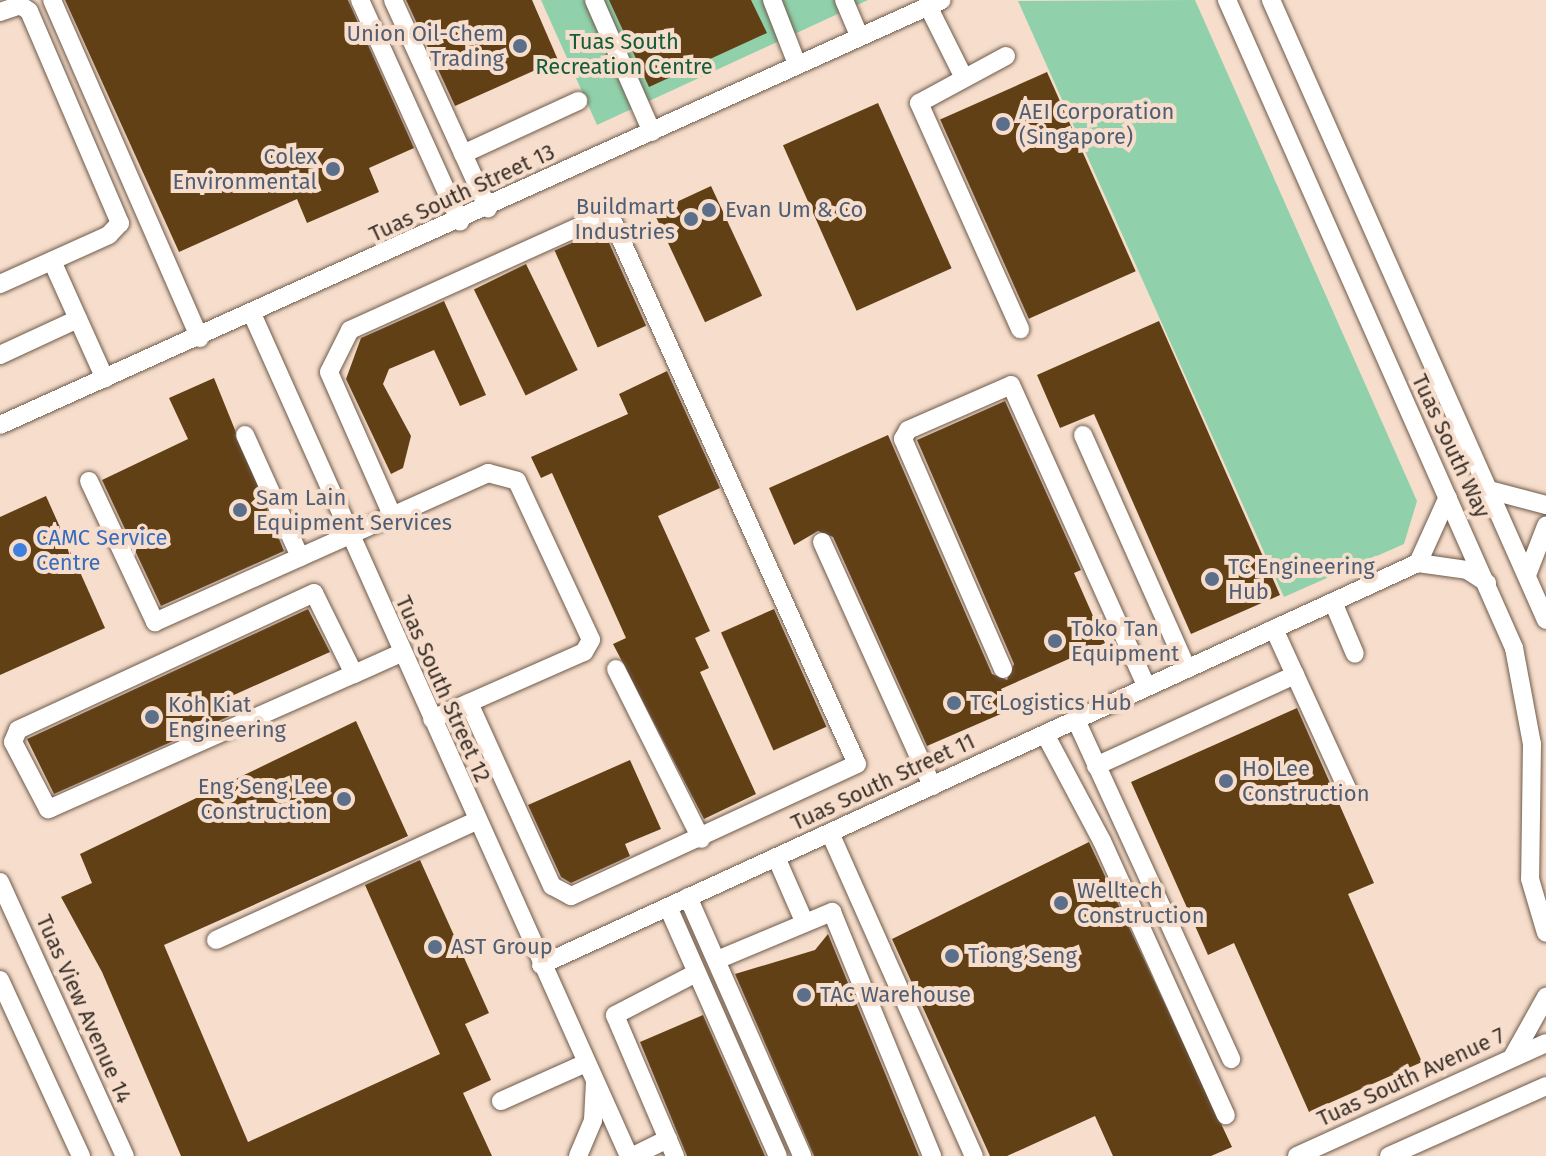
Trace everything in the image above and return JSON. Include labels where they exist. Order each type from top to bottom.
[{"type":"street","points":[[52,0],[200,338]]},
{"type":"street","points":[[360,0],[460,221]]},
{"type":"street","points":[[393,0],[488,208]]},
{"type":"street","points":[[594,0],[652,132]]},
{"type":"street","points":[[772,0],[797,64]]},
{"type":"street","points":[[844,0],[859,35]]},
{"type":"street","name":"Tuas South Way","points":[[1227,0],[1487,583],[1527,697],[1530,879],[1546,933]]},
{"type":"street","name":"Tuas South Way","points":[[1271,0],[1546,620]]},
{"type":"street","points":[[935,3],[963,76]]},
{"type":"street","name":"Tuas South Street 13","points":[[0,425],[253,316],[859,35],[935,3]]},
{"type":"street","points":[[0,12],[20,5],[29,11],[120,217],[109,235],[0,284]]},
{"type":"street","points":[[1006,56],[963,76],[919,103],[1020,329]]},
{"type":"street","points":[[463,154],[578,101]]},
{"type":"street","points":[[392,515],[330,376],[350,330],[613,215],[857,764],[575,896],[555,889],[469,703]]},
{"type":"street","points":[[52,261],[105,379]]},
{"type":"street","name":"Tuas South Street 12","points":[[253,316],[347,535],[541,965],[631,1156]]},
{"type":"street","points":[[0,355],[78,319]]},
{"type":"street","points":[[1003,669],[903,439],[908,430],[1011,385],[1147,687]]},
{"type":"street","points":[[245,435],[300,557]]},
{"type":"street","points":[[1083,435],[1187,669]]},
{"type":"street","points":[[89,481],[155,622],[488,473],[517,481],[590,633],[584,652],[432,719]]},
{"type":"street","points":[[1489,490],[1546,505]]},
{"type":"street","points":[[1448,497],[1418,563],[1467,570],[1487,583]]},
{"type":"street","points":[[1527,575],[1546,526]]},
{"type":"street","points":[[822,542],[932,786]]},
{"type":"street","name":"Tuas South Street 11","points":[[541,965],[1418,563]]},
{"type":"street","points":[[354,674],[314,593],[18,730],[13,742],[48,809],[354,674],[401,653]]},
{"type":"street","points":[[1333,602],[1355,654]]},
{"type":"street","points":[[1274,629],[1348,791]]},
{"type":"street","points":[[616,669],[701,839]]},
{"type":"street","points":[[1096,766],[1295,675]]},
{"type":"street","points":[[1076,720],[1231,1059]]},
{"type":"street","points":[[1045,734],[1226,1115]]},
{"type":"street","points":[[216,940],[476,821]]},
{"type":"street","points":[[830,833],[974,1156]]},
{"type":"street","points":[[776,857],[804,921]]},
{"type":"street","name":"Tuas View Avenue 14","points":[[0,882],[125,1156]]},
{"type":"street","points":[[688,897],[802,1156]]},
{"type":"street","points":[[668,907],[778,1156]]},
{"type":"street","points":[[717,960],[804,921],[832,912],[932,1156]]},
{"type":"street","points":[[631,1156],[672,1148],[615,1015],[696,973]]},
{"type":"street","points":[[0,980],[81,1156]]},
{"type":"street","points":[[1513,1056],[1546,997]]},
{"type":"street","name":"Tuas South Avenue 7","points":[[1297,1156],[1546,1043]]},
{"type":"street","points":[[501,1101],[586,1063]]},
{"type":"street","name":"Tuas South Street 12","points":[[578,1156],[593,1120],[595,1081]]},
{"type":"street","points":[[1389,1156],[1541,1091]]},
{"type":"green space","name":"Tuas South Recreation Centre","points":[[541,0],[868,0],[597,125]]},
{"type":"green space","points":[[1195,0],[1417,501],[1404,544],[1284,597],[1018,1]]},
{"type":"building","points":[[65,0],[348,0],[414,148],[369,168],[379,192],[307,223],[297,199],[179,252]]},
{"type":"building","points":[[406,0],[532,0],[558,60],[455,106]]},
{"type":"building","points":[[609,0],[751,0],[767,33],[649,87]]},
{"type":"building","points":[[1047,72],[1136,271],[1029,319],[940,120]]},
{"type":"building","points":[[878,103],[952,268],[857,311],[783,145]]},
{"type":"building","points":[[711,186],[762,296],[705,322],[654,213]]},
{"type":"building","points":[[603,229],[646,326],[598,347],[555,251]]},
{"type":"building","points":[[526,264],[578,370],[526,395],[474,289]]},
{"type":"building","points":[[444,301],[486,395],[460,406],[434,350],[389,369],[383,384],[411,436],[403,468],[391,474],[346,379],[361,338]]},
{"type":"building","points":[[1159,321],[1280,595],[1191,634],[1094,414],[1060,428],[1037,375]]},
{"type":"building","points":[[667,371],[720,488],[658,516],[710,631],[695,638],[709,668],[700,672],[756,794],[704,819],[613,644],[626,638],[552,473],[541,478],[531,457],[628,414],[619,394]]},
{"type":"building","points":[[214,378],[284,551],[161,606],[102,480],[188,439],[169,398]]},
{"type":"building","points":[[1005,401],[1081,570],[1074,573],[1105,643],[1001,689],[1010,710],[927,746],[833,537],[818,531],[794,545],[769,488],[888,435],[992,674],[1007,680],[1014,664],[917,440]]},
{"type":"building","points":[[46,496],[105,628],[0,675],[0,517]]},
{"type":"building","points":[[308,609],[330,652],[225,699],[232,715],[54,794],[27,739]]},
{"type":"building","points":[[774,609],[826,727],[773,750],[721,633]]},
{"type":"building","points":[[1297,708],[1374,883],[1348,894],[1422,1062],[1309,1112],[1234,943],[1208,955],[1131,782]]},
{"type":"building","points":[[356,721],[408,836],[164,945],[248,1142],[440,1054],[365,885],[420,860],[489,1013],[465,1024],[491,1080],[463,1093],[492,1156],[181,1156],[102,972],[61,897],[92,883],[80,854]]},
{"type":"building","points":[[630,760],[661,829],[625,844],[630,856],[571,883],[561,877],[528,805]]},
{"type":"building","points":[[1089,842],[1232,1147],[1211,1156],[1113,1156],[1095,1116],[1007,1156],[990,1156],[892,939]]},
{"type":"building","points":[[828,934],[919,1156],[814,1156],[735,974],[815,950]]},
{"type":"building","points":[[703,1015],[765,1156],[687,1156],[640,1042]]},
{"type":"place","name":"Union Oil-Chem Trading","points":[[520,46]]},
{"type":"place","name":"AEI Corporation (Singapore)","points":[[1003,124]]},
{"type":"place","name":"Colex Environmental","points":[[333,169]]},
{"type":"place","name":"Evan Um & Co","points":[[709,210]]},
{"type":"place","name":"Buildmart Industries","points":[[691,219]]},
{"type":"place","name":"Sam Lain Equipment Services","points":[[240,510]]},
{"type":"place","name":"CAMC Service Centre","points":[[20,550]]},
{"type":"place","name":"TC Engineering Hub","points":[[1212,579]]},
{"type":"place","name":"Toko Tan Equipment","points":[[1055,641]]},
{"type":"place","name":"TC Logistics Hub","points":[[954,703]]},
{"type":"place","name":"Koh Kiat Engineering","points":[[152,717]]},
{"type":"place","name":"Ho Lee Construction","points":[[1226,781]]},
{"type":"place","name":"Eng Seng Lee Construction","points":[[344,799]]},
{"type":"place","name":"Welltech Construction","points":[[1061,903]]},
{"type":"place","name":"AST Group","points":[[435,947]]},
{"type":"place","name":"Tiong Seng","points":[[952,956]]},
{"type":"place","name":"TAC Warehouse","points":[[804,995]]}]
